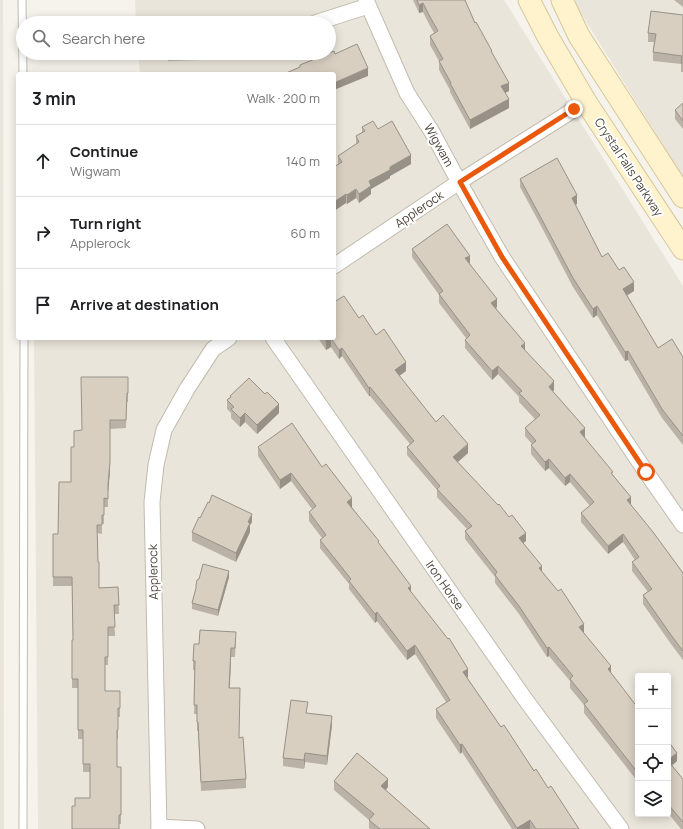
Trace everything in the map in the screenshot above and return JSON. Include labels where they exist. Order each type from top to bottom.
[{"type":"main road","name":"Crystal Falls Parkway","points":[[529,0],[548,37],[586,102],[683,249]]},
{"type":"main road","points":[[562,0],[579,36],[683,197]]},
{"type":"street","points":[[334,16],[367,3]]},
{"type":"street","name":"Wigwam","points":[[367,3],[407,93],[432,132],[502,257],[683,525]]},
{"type":"street","name":"Applerock","points":[[336,265],[460,182],[586,102]]},
{"type":"street","name":"Applerock","points":[[159,828],[152,502],[156,466],[164,430],[187,389],[213,349],[226,340]]},
{"type":"street","name":"Iron Horse","points":[[274,340],[525,699],[621,829]]},
{"type":"street","points":[[159,828],[197,829]]},
{"type":"lane","points":[[22,0],[22,16]]},
{"type":"lane","points":[[23,60],[23,72]]},
{"type":"lane","points":[[23,829],[24,340]]},
{"type":"shaded area","points":[[0,0],[3,0],[4,829],[0,829]]},
{"type":"shaded area","points":[[135,0],[504,0],[683,286],[683,829],[38,829],[34,340],[336,340],[336,72],[140,72],[139,60],[336,60],[336,16],[136,16]]},
{"type":"shaded area","points":[[575,0],[683,0],[683,177],[577,7]]},
{"type":"building","points":[[417,0],[465,0],[475,23],[476,22],[509,83],[501,86],[509,99],[470,120],[439,61],[443,59],[430,36],[438,31],[423,3],[419,5]]},
{"type":"building","points":[[651,11],[683,15],[683,63],[681,63],[682,56],[653,52],[656,34],[648,33]]},
{"type":"building","points":[[357,44],[368,68],[336,82],[336,72],[289,72],[312,60],[336,60],[336,54]]},
{"type":"building","points":[[683,103],[683,121],[675,110]]},
{"type":"building","points":[[373,121],[378,129],[392,121],[411,155],[390,167],[390,170],[369,181],[371,186],[359,194],[356,189],[336,201],[336,166],[342,162],[338,156],[359,142],[356,136],[365,131],[362,127]]},
{"type":"building","points":[[557,158],[577,195],[572,198],[602,257],[608,253],[619,270],[624,267],[634,282],[623,289],[658,348],[672,339],[683,357],[683,436],[662,409],[628,351],[625,352],[597,306],[593,309],[573,278],[520,179]]},
{"type":"building","points":[[447,224],[470,256],[465,258],[497,299],[491,303],[525,343],[521,346],[554,381],[549,387],[585,428],[580,432],[613,472],[611,473],[631,497],[627,500],[683,573],[683,651],[643,595],[652,589],[632,562],[639,557],[623,534],[608,546],[581,513],[594,502],[570,474],[565,478],[549,459],[545,462],[531,445],[536,441],[525,428],[540,415],[519,393],[522,391],[498,366],[492,371],[465,340],[470,335],[439,294],[443,291],[412,249]]},
{"type":"building","points":[[344,296],[359,318],[363,315],[376,335],[384,329],[406,362],[395,370],[436,422],[443,415],[468,444],[453,457],[498,505],[499,504],[509,517],[512,515],[526,533],[519,538],[542,566],[539,568],[558,591],[561,589],[584,624],[579,627],[611,666],[608,669],[635,704],[635,769],[584,704],[588,701],[570,679],[573,676],[549,647],[547,648],[519,606],[495,575],[497,572],[465,531],[472,526],[437,489],[440,486],[407,447],[414,441],[370,387],[369,388],[342,348],[339,350],[332,340],[336,340],[336,301]]},
{"type":"building","points":[[81,377],[128,377],[126,420],[110,420],[108,499],[104,498],[104,515],[102,515],[102,525],[97,525],[99,588],[118,587],[119,605],[114,605],[115,627],[108,627],[108,657],[105,657],[105,691],[120,691],[120,708],[118,708],[117,730],[117,767],[121,767],[121,815],[119,815],[119,829],[72,829],[72,806],[75,806],[75,798],[90,798],[90,764],[83,764],[83,730],[78,730],[78,679],[72,679],[72,577],[53,577],[53,534],[58,534],[59,482],[71,482],[71,447],[74,447],[74,431],[82,430]]},
{"type":"building","points":[[249,378],[265,394],[267,392],[279,404],[257,425],[245,413],[240,418],[231,409],[234,407],[227,400]]},
{"type":"building","points":[[292,423],[322,467],[326,464],[352,498],[347,502],[379,541],[378,542],[411,586],[408,588],[448,639],[449,638],[468,669],[463,672],[501,727],[504,725],[534,771],[536,769],[548,788],[551,786],[579,829],[536,829],[530,820],[517,828],[462,744],[460,745],[436,709],[450,700],[415,645],[407,651],[377,612],[375,614],[349,581],[351,579],[320,540],[326,535],[309,512],[316,506],[291,473],[280,480],[258,447]]},
{"type":"building","points":[[212,495],[252,514],[248,522],[250,523],[236,553],[192,532]]},
{"type":"building","points":[[203,564],[229,571],[218,610],[192,603],[197,580],[199,579]]},
{"type":"building","points":[[200,630],[236,632],[235,648],[231,648],[229,688],[240,688],[239,738],[243,737],[246,779],[201,782],[197,705],[194,705],[195,661],[193,661],[194,644],[199,644]]},
{"type":"building","points":[[291,700],[308,702],[306,713],[332,716],[327,756],[305,753],[304,760],[283,758]]},
{"type":"building","points":[[671,745],[677,753],[671,758]]},
{"type":"building","points":[[357,753],[388,779],[381,786],[430,829],[380,829],[369,820],[374,814],[334,781]]},
{"type":"building","points":[[671,765],[683,779],[683,822],[671,808]]},
{"type":"route","points":[[574,109],[460,182],[502,257],[646,472]]}]
